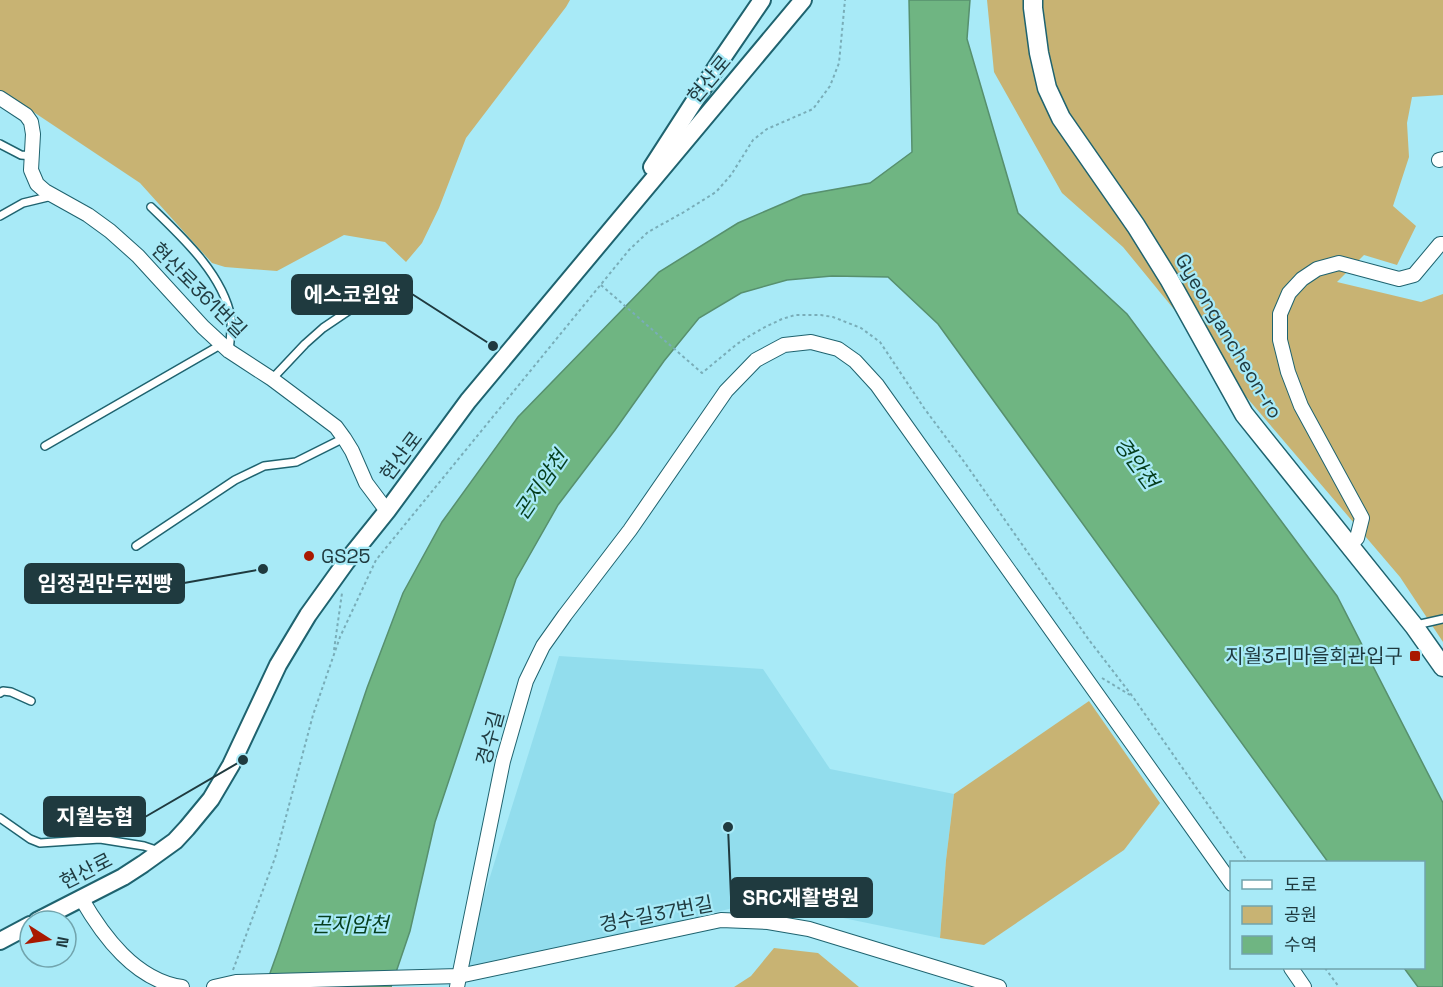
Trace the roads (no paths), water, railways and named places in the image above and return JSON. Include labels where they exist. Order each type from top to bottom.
[{"type":"main road","name":"Gyeongancheon-ro","points":[[1033,0],[1039,52],[1047,88],[1060,118],[1136,226],[1169,279],[1244,414],[1414,626],[1443,667]]},
{"type":"street","points":[[609,233],[762,0]]},
{"type":"street","name":"현산로","points":[[59,909],[123,877],[162,852],[187,828],[211,799],[231,765],[278,665],[346,562],[387,511],[468,401],[802,0]]},
{"type":"street","name":"현산로361번길","points":[[0,98],[26,115],[31,122],[33,134],[31,170],[37,184],[110,231],[138,256],[203,327],[226,348],[330,422],[344,438],[366,483],[387,511]]},
{"type":"street","points":[[1350,546],[1357,538],[1362,518],[1301,406],[1288,372],[1280,340],[1280,314],[1288,293],[1302,279],[1317,269],[1339,263],[1399,279],[1414,275],[1440,244],[1443,244]]},
{"type":"street","name":"경수길","points":[[458,981],[503,761],[526,681],[543,646],[630,530],[726,391],[756,360],[784,345],[811,342],[838,349],[855,362],[877,385],[1230,881]]},
{"type":"street","points":[[81,897],[94,921],[134,964],[162,982],[182,987]]},
{"type":"street","name":"경수길37번길","points":[[226,984],[437,977],[458,981],[721,920],[768,922],[809,929],[999,987]]},
{"type":"street","points":[[0,941],[18,931]]},
{"type":"street","points":[[1292,969],[1304,987]]},
{"type":"lane","points":[[0,144],[21,155],[33,156]]},
{"type":"lane","points":[[0,216],[23,203],[54,196]]},
{"type":"lane","points":[[45,446],[226,348],[231,335],[231,319],[217,283],[187,242],[151,207]]},
{"type":"lane","points":[[272,379],[314,336],[360,303]]},
{"type":"lane","points":[[136,546],[251,471],[264,466],[296,462],[344,438]]},
{"type":"lane","points":[[1414,626],[1443,619]]},
{"type":"lane","points":[[0,693],[11,692],[31,701]]},
{"type":"lane","points":[[0,818],[30,839],[40,843],[100,839],[144,846],[162,852]]},
{"type":"water","name":"경안천","points":[[909,0],[970,0],[967,39],[1018,213],[1127,314],[1337,596],[1443,803],[1443,987],[1418,987],[1405,969],[1425,969],[1425,861],[1327,861],[938,324],[888,277],[832,276],[787,280],[741,293],[699,318],[664,361],[558,505],[516,579],[435,822],[410,931],[391,987],[265,987],[367,688],[403,593],[442,522],[518,417],[659,272],[738,223],[803,195],[870,183],[912,152]]},
{"type":"place","name":"에스코윈앞","points":[[493,346]]},
{"type":"place","name":"GS25","points":[[309,556]]},
{"type":"place","name":"임정권만두찐빵","points":[[263,569]]},
{"type":"place","name":"지월3리마을회관입구","points":[[1415,656]]},
{"type":"place","name":"지월농협","points":[[243,760]]},
{"type":"place","name":"SRC재활병원","points":[[728,827]]},
{"type":"water label","name":"곤지암천","points":[[541,485]]},
{"type":"water label","name":"곤지암천","points":[[350,925]]}]
